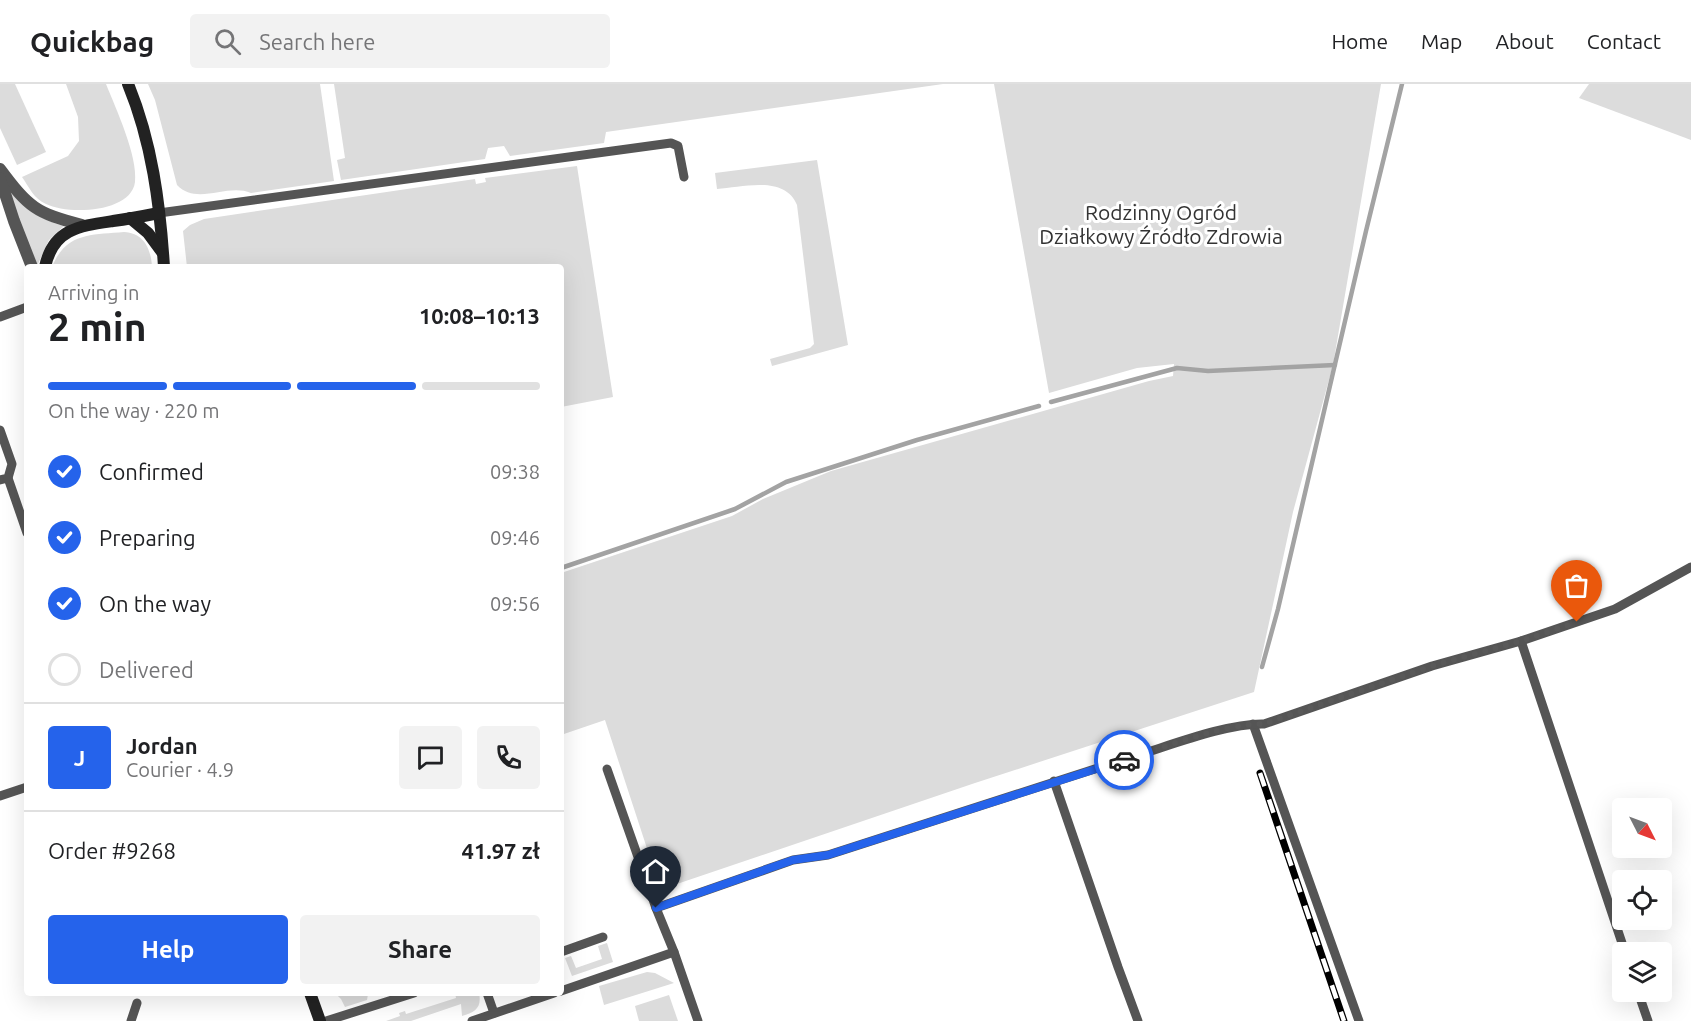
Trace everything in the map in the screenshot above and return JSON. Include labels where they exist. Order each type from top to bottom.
[{"type":"street","points":[[128,84],[144,131],[154,171],[164,261]]},
{"type":"street","points":[[0,169],[19,195],[40,213],[82,225]]},
{"type":"street","points":[[0,178],[31,264]]},
{"type":"street","points":[[46,264],[48,253],[59,238],[82,225],[159,213]]},
{"type":"street","points":[[130,218],[148,233],[164,261]]},
{"type":"street","points":[[311,996],[320,1021]]},
{"type":"lane","points":[[159,213],[671,143],[678,146],[684,177]]},
{"type":"lane","points":[[0,317],[24,308]]},
{"type":"lane","points":[[0,430],[12,464],[4,479],[24,526]]},
{"type":"lane","points":[[656,908],[793,860],[828,855],[1209,734],[1253,724],[1264,724],[1432,666],[1521,641],[1616,609],[1691,567]]},
{"type":"lane","points":[[1521,641],[1622,942]]},
{"type":"lane","points":[[1253,724],[1359,1021]]},
{"type":"lane","points":[[607,769],[698,1021]]},
{"type":"lane","points":[[1054,782],[1138,1021]]},
{"type":"lane","points":[[0,796],[24,787]]},
{"type":"lane","points":[[564,951],[603,937]]},
{"type":"lane","points":[[564,990],[674,952]]},
{"type":"lane","points":[[376,996],[379,1004]]},
{"type":"lane","points":[[326,1021],[404,996]]},
{"type":"lane","points":[[488,996],[494,1013]]},
{"type":"lane","points":[[472,1021],[545,996]]},
{"type":"lane","points":[[1641,1002],[1648,1021]]},
{"type":"lane","points":[[131,1021],[137,1003]]},
{"type":"green space","points":[[0,84],[15,84],[46,152],[17,165],[0,128]]},
{"type":"green space","points":[[66,84],[106,84],[125,133],[133,159],[135,182],[131,192],[122,200],[111,205],[97,209],[69,210],[46,204],[38,199],[22,177],[68,156],[79,141],[78,117]]},
{"type":"green space","points":[[148,84],[320,84],[334,181],[251,193],[232,190],[194,194],[185,191],[177,185],[155,100]]},
{"type":"green space","points":[[334,84],[943,84],[606,132],[604,143],[510,156],[504,146],[488,148],[485,159],[341,180],[337,160],[345,158]]},
{"type":"green space","name":"Rodzinny Ogród Działkowy Źródło Zdrowia","points":[[994,84],[1381,84],[1333,365],[1293,512],[1254,692],[671,886],[657,879],[605,720],[564,734],[564,572],[732,516],[763,499],[831,471],[1173,376],[1174,364],[1137,368],[1049,393]]},
{"type":"green space","points":[[1589,84],[1691,84],[1691,140],[1579,98]]},
{"type":"green space","points":[[817,160],[848,345],[772,366],[770,359],[810,348],[814,344],[797,205],[791,196],[773,186],[751,185],[717,189],[715,173]]},
{"type":"green space","points":[[577,166],[613,397],[564,406],[564,264],[187,264],[183,231],[204,219],[475,179],[476,184],[486,182],[485,178]]},
{"type":"green space","points":[[8,191],[41,217],[64,226],[49,240],[36,264]]},
{"type":"green space","points":[[124,232],[137,235],[148,248],[152,264],[54,264],[72,241],[91,235]]},
{"type":"green space","points":[[607,943],[613,962],[572,976],[565,958],[571,956],[576,968],[602,959],[598,946]]},
{"type":"green space","points":[[647,972],[655,973],[674,983],[604,1005],[599,986]]},
{"type":"green space","points":[[669,995],[678,1021],[639,1021],[635,1006]]},
{"type":"green space","points":[[338,996],[368,996],[367,1000],[345,1007]]},
{"type":"green space","points":[[456,996],[480,996],[480,998],[474,1011],[462,1016],[461,1004],[411,1021],[386,1021],[400,1016],[399,1013],[405,1011],[406,1014],[456,998]]},
{"type":"waterway","points":[[1262,667],[1278,609],[1402,84]]},
{"type":"waterway","points":[[1051,402],[1177,368],[1208,371],[1335,365]]},
{"type":"waterway","points":[[564,567],[735,509],[786,482],[917,440],[1039,406]]},
{"type":"railway","points":[[1260,773],[1344,1021]]},
{"type":"way so far","points":[[1124,760],[1209,734],[1253,724],[1264,724],[1432,666],[1521,641],[1577,622]]},
{"type":"route","points":[[656,908],[793,860],[828,855],[1124,760]]}]
